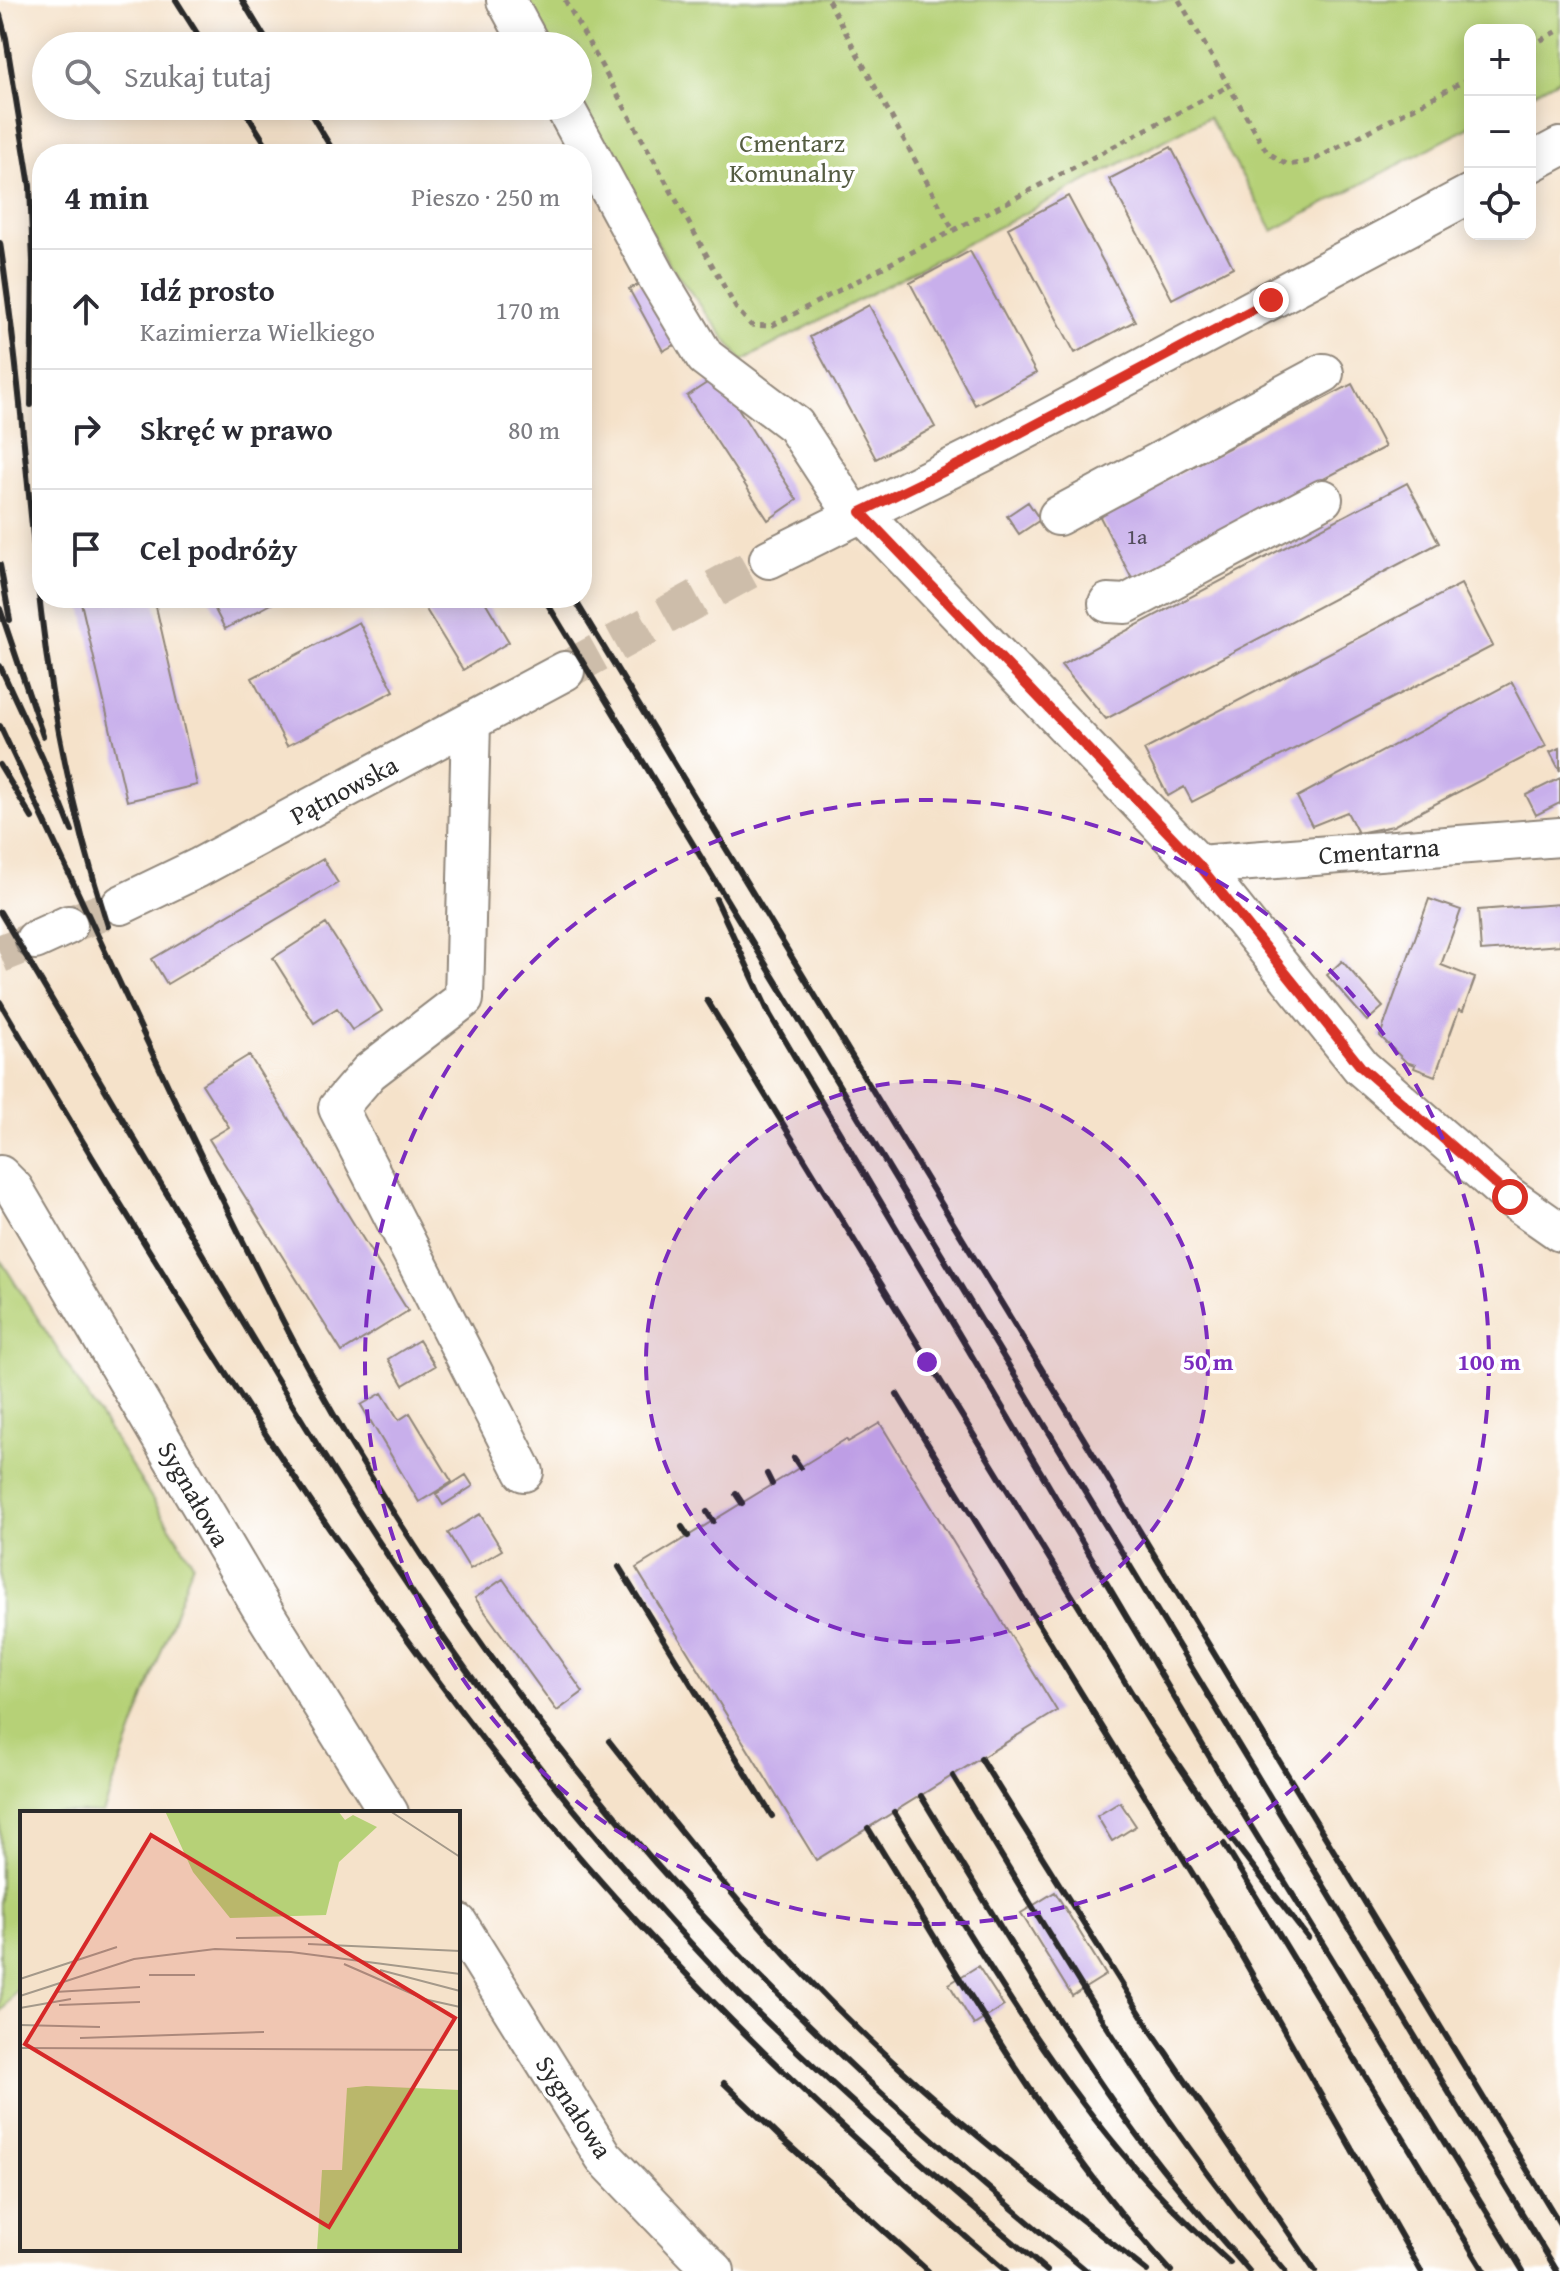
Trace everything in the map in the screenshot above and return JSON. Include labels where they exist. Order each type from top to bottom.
[{"type":"street","points":[[506,0],[523,32]]},
{"type":"street","points":[[572,120],[585,144]]},
{"type":"street","points":[[1536,160],[1560,147]]},
{"type":"street","points":[[592,158],[658,279],[705,357],[795,425],[858,514],[1199,865],[1361,1067],[1510,1197],[1560,1232]]},
{"type":"street","points":[[769,559],[982,453],[1464,197]]},
{"type":"street","points":[[1058,516],[1324,373]]},
{"type":"street","points":[[1108,603],[1126,604],[1323,499]]},
{"type":"street","name":"Pątnowska","points":[[121,905],[198,868],[565,671]]},
{"type":"street","points":[[471,722],[464,999],[369,1072],[338,1108],[524,1472]]},
{"type":"street","name":"Cmentarna","points":[[1199,865],[1560,837]]},
{"type":"street","name":"Sygnałowa","points":[[0,1175],[14,1189],[262,1609],[388,1811]]},
{"type":"street","name":"Sygnałowa","points":[[460,1926],[604,2157],[715,2271]]},
{"type":"path","points":[[565,0],[583,32]]},
{"type":"path","points":[[828,0],[953,230]]},
{"type":"path","points":[[1179,0],[1267,152],[1288,165],[1312,161],[1464,81]]},
{"type":"path","points":[[1536,43],[1560,30]]},
{"type":"path","points":[[592,49],[736,308],[751,325],[771,326],[1229,86]]},
{"type":"green space","name":"Cmentarz Komunalny","points":[[524,0],[1560,0],[1560,79],[1536,92],[1536,24],[1464,24],[1464,130],[1273,231],[1209,117],[742,361],[668,262],[590,120],[592,32],[541,32]]},
{"type":"green space","points":[[0,1259],[193,1563],[104,1811],[20,1811],[20,1984],[0,2014]]},
{"type":"building","points":[[1171,147],[1233,267],[1172,299],[1109,179]]},
{"type":"building","points":[[1068,196],[1135,321],[1075,353],[1008,228]]},
{"type":"building","points":[[970,251],[1036,373],[975,405],[910,283]]},
{"type":"building","points":[[645,281],[679,342],[663,351],[629,289]]},
{"type":"building","points":[[869,305],[935,427],[876,459],[810,337]]},
{"type":"building","points":[[713,379],[733,400],[797,500],[768,520],[687,396]]},
{"type":"building","points":[[1352,384],[1385,447],[1132,579],[1099,515]]},
{"type":"building","points":[[1407,483],[1439,543],[1106,719],[1061,665]]},
{"type":"building","points":[[1028,502],[1040,520],[1019,534],[1007,516]]},
{"type":"building","points":[[1461,584],[1493,646],[1192,802],[1184,787],[1168,796],[1144,750]]},
{"type":"building","points":[[82,608],[156,608],[197,785],[127,801]]},
{"type":"building","points":[[214,608],[264,608],[225,629]]},
{"type":"building","points":[[425,608],[489,608],[509,642],[463,670]]},
{"type":"building","points":[[359,622],[394,691],[287,746],[252,678]]},
{"type":"building","points":[[1512,682],[1546,746],[1393,826],[1358,833],[1347,812],[1312,826],[1297,797]]},
{"type":"building","points":[[1560,748],[1560,771],[1550,752]]},
{"type":"building","points":[[1560,778],[1560,803],[1536,815],[1526,795]]},
{"type":"building","points":[[323,859],[338,883],[167,984],[152,959]]},
{"type":"building","points":[[1429,899],[1461,910],[1441,965],[1475,978],[1463,1011],[1459,1010],[1435,1076],[1414,1068],[1415,1065],[1406,1062],[1380,1036]]},
{"type":"building","points":[[1560,904],[1560,945],[1481,951],[1478,910]]},
{"type":"building","points":[[326,924],[382,1011],[352,1030],[337,1008],[314,1023],[273,958]]},
{"type":"building","points":[[1342,961],[1383,1007],[1367,1021],[1327,975]]},
{"type":"building","points":[[249,1055],[408,1311],[342,1352],[209,1139],[229,1127],[202,1084]]},
{"type":"building","points":[[419,1340],[435,1366],[403,1385],[388,1359]]},
{"type":"building","points":[[382,1393],[399,1420],[410,1413],[452,1482],[419,1502],[361,1405]]},
{"type":"building","points":[[880,1423],[1057,1711],[816,1860],[636,1568],[846,1439],[848,1442]]},
{"type":"building","points":[[466,1475],[473,1486],[443,1505],[436,1494]]},
{"type":"building","points":[[480,1514],[502,1550],[470,1569],[448,1533]]},
{"type":"building","points":[[503,1579],[583,1692],[557,1711],[475,1598]]},
{"type":"building","points":[[1120,1802],[1136,1826],[1112,1841],[1097,1816]]},
{"type":"building","points":[[1055,1892],[1106,1975],[1072,1996],[1021,1913]]},
{"type":"building","points":[[978,1966],[1004,2006],[974,2025],[949,1984]]},
{"type":"tunnel","points":[[565,671],[769,559]]},
{"type":"tunnel","points":[[68,925],[121,905]]},
{"type":"tunnel","points":[[0,954],[35,940]]},
{"type":"railway","points":[[176,0],[196,32]]},
{"type":"railway","points":[[242,0],[261,32]]},
{"type":"railway","points":[[0,15],[30,186],[32,237]]},
{"type":"railway","points":[[251,120],[266,144]]},
{"type":"railway","points":[[314,120],[329,144]]},
{"type":"railway","points":[[0,243],[32,526]]},
{"type":"railway","points":[[31,405],[32,334]]},
{"type":"railway","points":[[0,565],[10,620]]},
{"type":"railway","points":[[41,608],[52,691],[75,810],[108,926]]},
{"type":"railway","points":[[550,608],[1557,2271]]},
{"type":"railway","points":[[580,608],[1560,2224]]},
{"type":"railway","points":[[0,609],[43,736]]},
{"type":"railway","points":[[0,666],[72,831]]},
{"type":"railway","points":[[0,726],[182,1115],[300,1353],[401,1525],[489,1654],[584,1779],[739,1954],[822,2038],[908,2118],[1087,2271]]},
{"type":"railway","points":[[0,765],[32,818]]},
{"type":"railway","points":[[716,899],[770,1015],[1244,1815],[1523,2271]]},
{"type":"railway","points":[[0,912],[330,1465],[428,1616],[535,1761],[656,1905],[745,2000],[871,2118],[1047,2271]]},
{"type":"railway","points":[[707,1000],[1152,1726],[1210,1811],[1308,1938]]},
{"type":"railway","points":[[0,1002],[113,1192],[230,1379],[353,1563],[484,1741],[604,1885],[731,2020],[866,2148],[1006,2271]]},
{"type":"railway","points":[[897,1394],[1220,1918],[1421,2271]]},
{"type":"railway","points":[[794,1458],[800,1467]]},
{"type":"railway","points":[[767,1474],[772,1484]]},
{"type":"railway","points":[[736,1494],[742,1503]]},
{"type":"railway","points":[[707,1512],[713,1521]]},
{"type":"railway","points":[[682,1527],[688,1536]]},
{"type":"railway","points":[[619,1567],[772,1816]]},
{"type":"railway","points":[[609,1741],[757,1923],[854,2025],[960,2121],[1147,2271]]},
{"type":"railway","points":[[981,1759],[1150,2029],[1315,2271]]},
{"type":"railway","points":[[953,1776],[1069,1967],[1150,2092],[1238,2213],[1285,2271]]},
{"type":"railway","points":[[921,1796],[1030,1976],[1117,2108],[1172,2181],[1249,2271]]},
{"type":"railway","points":[[894,1812],[1008,1995],[1068,2084],[1146,2181],[1230,2263]]},
{"type":"railway","points":[[868,1828],[1046,2113],[1085,2167],[1171,2271]]},
{"type":"railway","points":[[1224,1844],[1484,2271]]},
{"type":"railway","points":[[724,2083],[928,2271]]},
{"type":"route","points":[[1271,300],[982,453],[861,512],[1199,865],[1361,1067],[1510,1197]]}]
